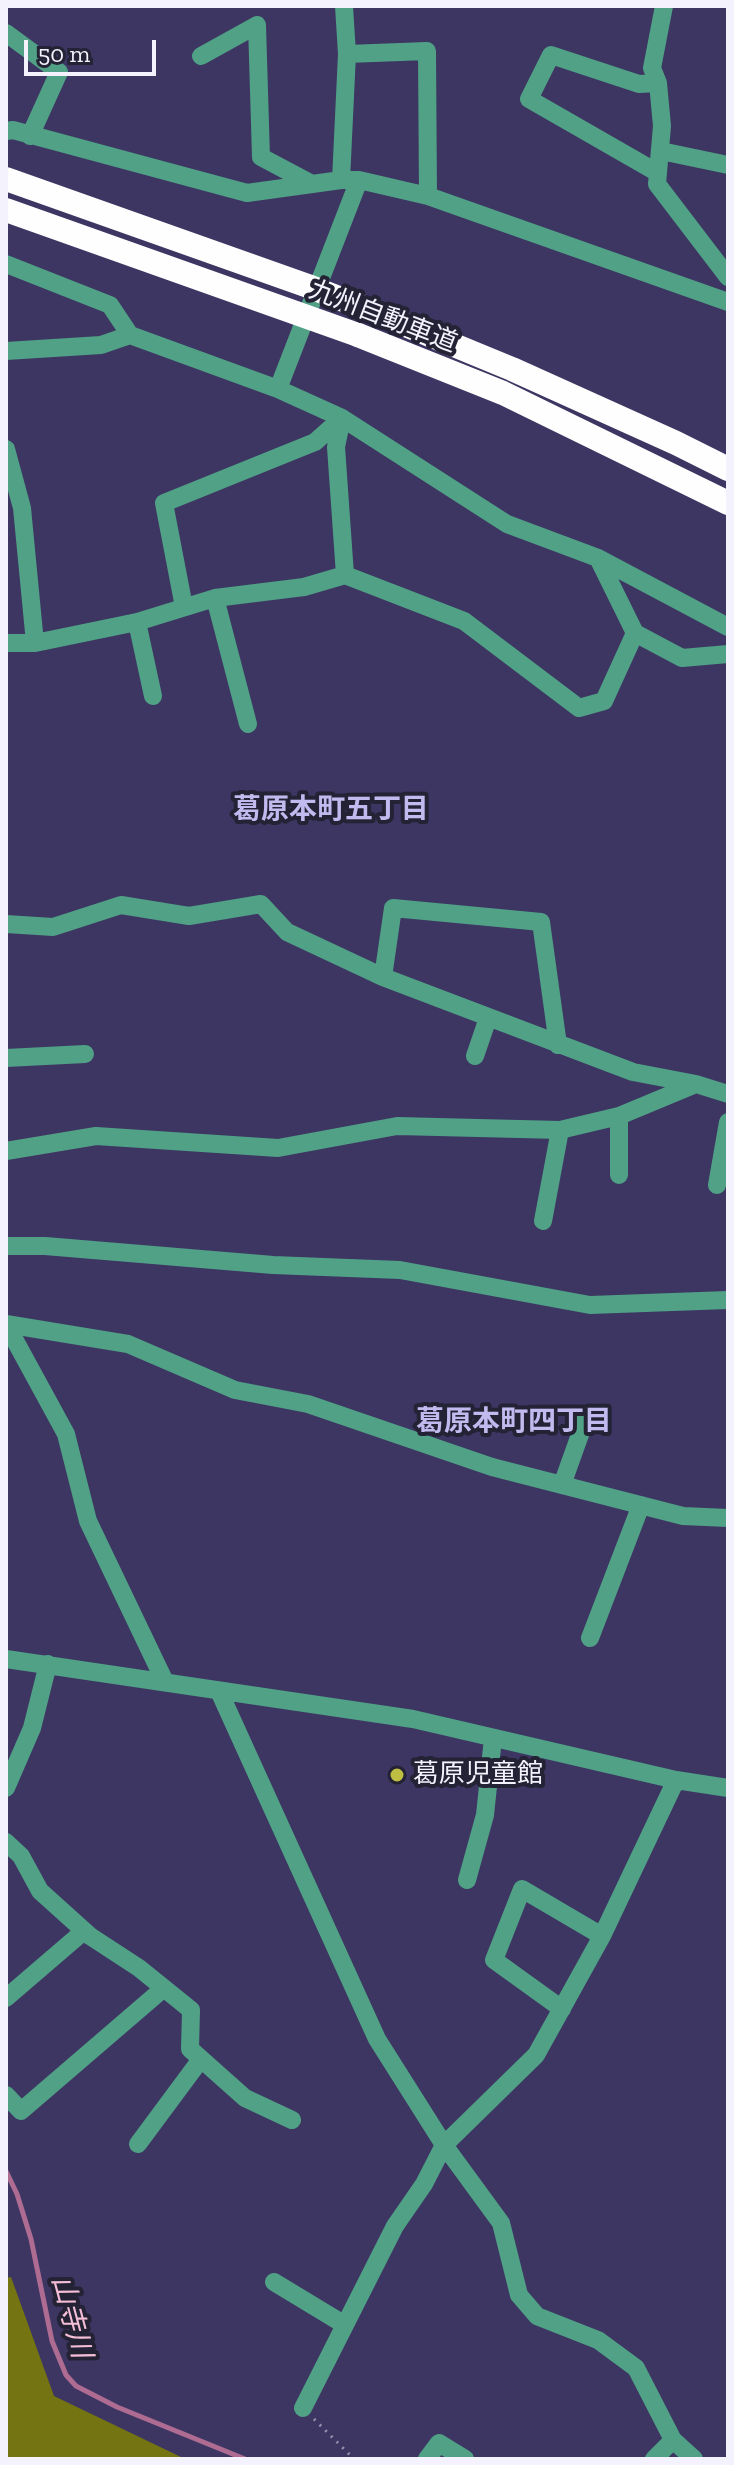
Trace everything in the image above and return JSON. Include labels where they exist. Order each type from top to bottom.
[{"type":"highway","name":"九州自動車道","points":[[6,179],[364,308],[512,369],[728,469]]},
{"type":"highway","name":"九州自動車道","points":[[6,210],[358,335],[503,393],[728,503]]},
{"type":"street","points":[[278,389],[350,180],[344,6]]},
{"type":"street","points":[[664,6],[652,68],[658,83],[662,126],[657,184],[728,277]]},
{"type":"street","points":[[201,56],[257,25],[261,157],[312,184]]},
{"type":"street","points":[[6,33],[59,72],[30,136]]},
{"type":"street","points":[[347,54],[427,51],[428,196]]},
{"type":"street","points":[[658,83],[639,84],[551,55],[529,99],[658,173]]},
{"type":"street","points":[[6,131],[13,130],[247,193],[350,180],[428,196],[728,302]]},
{"type":"street","points":[[661,151],[728,165]]},
{"type":"street","points":[[6,264],[110,305],[130,335],[278,389],[342,418],[507,524],[598,558],[728,627]]},
{"type":"street","points":[[6,351],[101,345],[130,335]]},
{"type":"street","points":[[342,418],[336,447],[345,575]]},
{"type":"street","points":[[184,607],[164,503],[315,442],[342,418]]},
{"type":"street","points":[[6,449],[22,508],[35,643]]},
{"type":"street","points":[[598,558],[635,633],[682,658],[728,654]]},
{"type":"street","points":[[6,643],[35,643],[137,622],[215,598],[304,587],[345,575],[464,621],[579,708],[604,701],[635,633]]},
{"type":"street","points":[[215,598],[248,724]]},
{"type":"street","points":[[137,622],[153,696]]},
{"type":"street","points":[[6,924],[53,927],[121,905],[189,916],[261,904],[287,932],[383,977],[633,1072],[696,1084],[728,1094]]},
{"type":"street","points":[[383,977],[393,908],[541,922],[558,1045]]},
{"type":"street","points":[[475,1056],[488,1018]]},
{"type":"street","points":[[6,1058],[85,1054]]},
{"type":"street","points":[[6,1151],[96,1136],[278,1148],[397,1126],[560,1130],[619,1116],[696,1084]]},
{"type":"street","points":[[619,1116],[619,1175]]},
{"type":"street","points":[[717,1185],[728,1122]]},
{"type":"street","points":[[543,1221],[560,1130]]},
{"type":"street","points":[[6,1246],[45,1246],[273,1265],[400,1270],[590,1305],[728,1300]]},
{"type":"street","points":[[165,1682],[88,1521],[66,1434],[6,1324],[128,1344],[235,1390],[308,1404],[492,1467],[683,1516],[728,1518]]},
{"type":"street","points":[[562,1485],[587,1415]]},
{"type":"street","points":[[590,1638],[641,1505]]},
{"type":"street","points":[[6,1659],[386,1715],[676,1780],[728,1788]]},
{"type":"street","points":[[6,1788],[32,1728],[48,1664]]},
{"type":"street","points":[[219,1691],[377,2039],[444,2145],[501,2223],[519,2295],[537,2316],[598,2340],[636,2368],[673,2440],[694,2459]]},
{"type":"street","points":[[467,1880],[485,1815],[493,1738]]},
{"type":"street","points":[[303,2408],[395,2226],[424,2184],[444,2145],[536,2055],[602,1936],[676,1780]]},
{"type":"street","points":[[6,1842],[21,1856],[40,1891],[84,1931],[191,2010],[190,2049],[245,2098],[292,2120]]},
{"type":"street","points":[[562,2009],[494,1960],[522,1889],[602,1936]]},
{"type":"street","points":[[6,1998],[84,1931]]},
{"type":"street","points":[[6,2095],[21,2111],[164,1988]]},
{"type":"street","points":[[138,2144],[201,2059]]},
{"type":"street","points":[[274,2282],[345,2325]]},
{"type":"street","points":[[654,2459],[673,2440]]},
{"type":"street","points":[[427,2459],[439,2443],[465,2459]]},
{"type":"path","points":[[303,2408],[354,2459]]},
{"type":"shaded area","points":[[11,2277],[54,2396],[181,2459],[6,2459],[6,2278]]},
{"type":"waterway","name":"山寺川","points":[[6,2171],[31,2239],[52,2341],[66,2375],[76,2386],[117,2407],[245,2459]]},
{"type":"place","name":"葛原児童館","points":[[397,1775]]},
{"type":"district","name":"葛原本町五丁目","points":[[331,810]]},
{"type":"district","name":"葛原本町四丁目","points":[[514,1422]]}]
